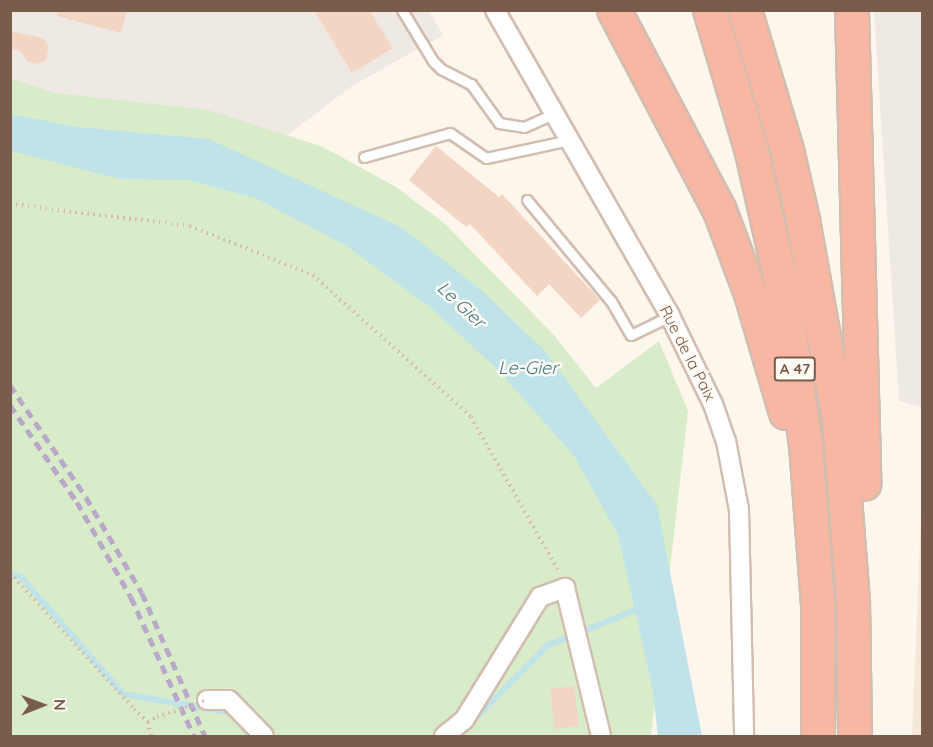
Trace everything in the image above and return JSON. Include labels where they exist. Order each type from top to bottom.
[{"type":"highway","points":[[614,10],[720,211],[751,294],[783,409],[806,445]]},
{"type":"highway","name":"A 47","points":[[710,10],[751,148],[777,263],[806,445],[818,604],[818,736]]},
{"type":"highway","name":"A 47","points":[[745,10],[787,150],[819,298],[839,420],[853,604],[855,736]]},
{"type":"highway","points":[[852,10],[864,513],[853,604]]},
{"type":"street","name":"Rue de la Paix","points":[[495,10],[670,316],[713,404],[733,472],[743,561],[744,736]]},
{"type":"street","points":[[444,736],[464,720],[540,597],[565,588],[601,736]]},
{"type":"street","points":[[207,700],[229,700],[264,736]]},
{"type":"lane","points":[[402,10],[433,61],[441,69],[471,84],[500,123],[524,128],[555,113]]},
{"type":"lane","points":[[364,157],[450,133],[486,158],[570,140]]},
{"type":"lane","points":[[527,200],[611,300],[631,335],[670,316]]},
{"type":"path","points":[[10,204],[190,226],[313,275],[471,417],[557,565],[565,588]]},
{"type":"path","points":[[10,573],[148,722],[151,736]]},
{"type":"path","points":[[148,722],[207,700]]},
{"type":"shaded area","points":[[11,11],[429,11],[443,35],[352,86],[286,136],[56,93],[11,78]]},
{"type":"shaded area","points":[[874,11],[922,11],[922,407],[899,401]]},
{"type":"shaded area","points":[[922,513],[922,736],[912,736],[921,515]]},
{"type":"green space","points":[[10,78],[56,93],[208,110],[323,147],[396,187],[444,223],[554,335],[596,388],[659,341],[688,411],[651,736],[11,736]]},
{"type":"water","name":"Le-Gier","points":[[11,114],[78,127],[209,139],[401,227],[480,289],[546,352],[657,505],[702,736],[658,736],[652,686],[618,535],[574,456],[497,369],[431,308],[345,245],[255,198],[188,180],[120,179],[11,151]]},
{"type":"building","points":[[58,10],[127,10],[121,33],[57,16]]},
{"type":"building","points":[[314,10],[369,10],[393,48],[352,73]]},
{"type":"building","points":[[10,31],[43,38],[49,47],[46,60],[38,64],[28,62],[20,51],[10,48]]},
{"type":"building","points":[[436,146],[499,197],[502,194],[600,300],[581,318],[549,284],[537,296],[470,224],[466,227],[409,180]]},
{"type":"building","points":[[574,686],[579,726],[555,729],[550,689]]},
{"type":"waterway","points":[[10,574],[21,577],[123,694],[233,713]]},
{"type":"waterway","points":[[458,736],[548,645],[643,607]]},
{"type":"waterway","points":[[239,722],[250,736]]},
{"type":"railway","points":[[10,385],[86,497],[142,593],[205,736]]},
{"type":"railway","points":[[10,405],[77,502],[131,597],[194,736]]},
{"type":"water label","name":"Le Gier","points":[[461,305]]}]
